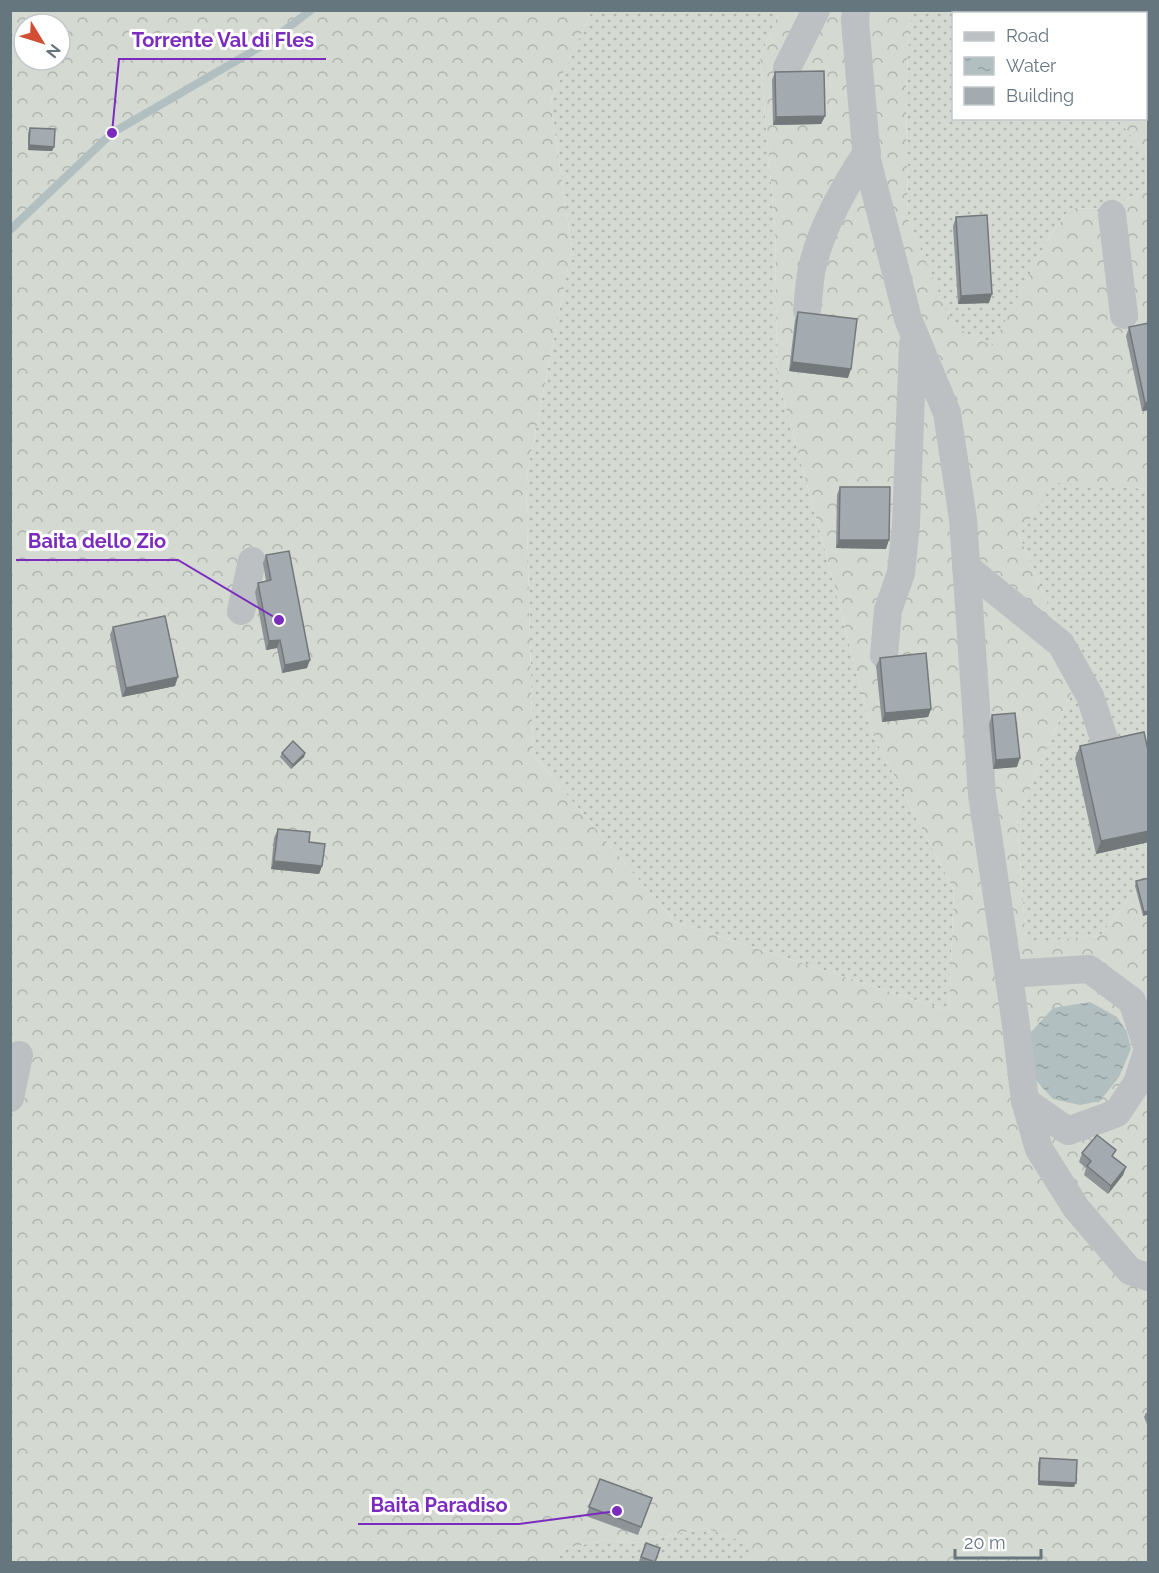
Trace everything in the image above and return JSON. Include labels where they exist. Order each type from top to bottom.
[{"type":"street","points":[[787,68],[816,10]]},
{"type":"street","points":[[856,10],[855,21],[867,152],[908,319],[947,413],[963,519],[982,795],[1009,974],[1025,1101],[1039,1149],[1076,1208],[1130,1271],[1149,1277]]},
{"type":"street","points":[[807,310],[813,264],[826,229],[848,181],[867,152]]},
{"type":"street","points":[[1112,214],[1124,315]]},
{"type":"street","points":[[884,655],[888,610],[901,573],[906,524],[914,333]]},
{"type":"street","points":[[241,611],[252,561]]},
{"type":"street","points":[[966,567],[1061,644],[1090,696],[1104,739]]},
{"type":"street","points":[[1009,974],[1089,969],[1132,1001],[1148,1049],[1137,1083],[1117,1113],[1068,1131],[1025,1101]]},
{"type":"street","points":[[10,1098],[19,1055]]},
{"type":"green space","points":[[11,11],[592,11],[550,101],[572,247],[526,480],[533,755],[675,922],[949,1011],[954,890],[872,733],[830,568],[777,376],[775,228],[760,57],[780,11],[910,11],[906,95],[908,219],[953,326],[992,346],[1051,234],[1071,208],[1108,209],[1148,189],[1148,489],[1054,483],[1019,535],[1078,678],[1017,817],[1026,942],[1100,936],[1148,875],[1148,1562],[751,1562],[747,1543],[705,1528],[636,1543],[605,1540],[564,1549],[556,1562],[11,1562]]},
{"type":"green space","points":[[592,11],[780,11],[760,57],[775,228],[777,376],[830,568],[872,733],[954,890],[949,1011],[675,922],[533,755],[526,480],[572,247],[550,101]]},
{"type":"green space","points":[[910,11],[1101,11],[952,12],[952,120],[1118,120],[1148,155],[1148,189],[1108,209],[1071,208],[1051,234],[992,347],[952,326],[908,219],[906,95]]},
{"type":"green space","points":[[1148,11],[1148,155],[1118,120],[1147,120],[1147,12],[1101,12]]},
{"type":"green space","points":[[1054,482],[1148,489],[1148,875],[1100,936],[1026,943],[1017,817],[1078,678],[1019,535]]},
{"type":"green space","points":[[705,1528],[748,1543],[751,1562],[556,1562],[564,1549],[605,1540],[636,1543]]},
{"type":"water","points":[[1090,1002],[1117,1017],[1127,1032],[1131,1049],[1119,1077],[1100,1101],[1080,1105],[1053,1099],[1032,1076],[1027,1053],[1031,1032],[1053,1008]]},
{"type":"building","points":[[1149,29],[1149,91],[1147,91]]},
{"type":"building","points":[[824,71],[825,116],[776,117],[775,72]]},
{"type":"building","points":[[30,128],[55,129],[54,147],[29,145]]},
{"type":"building","points":[[987,215],[992,294],[961,296],[956,217]]},
{"type":"building","points":[[798,312],[857,319],[851,369],[792,362]]},
{"type":"building","points":[[1149,323],[1149,402],[1145,403],[1129,327]]},
{"type":"building","points":[[840,487],[890,487],[889,540],[839,540]]},
{"type":"building","points":[[289,551],[310,660],[285,665],[280,640],[269,641],[258,583],[271,580],[266,555]]},
{"type":"building","points":[[165,616],[178,677],[126,688],[113,627]]},
{"type":"building","points":[[926,653],[931,709],[885,713],[880,658]]},
{"type":"building","points":[[1015,713],[1020,758],[996,760],[992,715]]},
{"type":"building","points":[[1144,732],[1149,755],[1149,831],[1101,841],[1080,746]]},
{"type":"building","points":[[293,741],[305,753],[293,765],[282,753]]},
{"type":"building","points":[[278,829],[310,832],[309,842],[325,844],[322,866],[274,861]]},
{"type":"building","points":[[1149,878],[1149,911],[1144,912],[1136,881]]},
{"type":"building","points":[[1097,1135],[1116,1150],[1112,1156],[1126,1167],[1111,1186],[1087,1166],[1091,1161],[1082,1153]]},
{"type":"building","points":[[1040,1458],[1077,1460],[1076,1483],[1039,1481]]},
{"type":"building","points":[[600,1479],[652,1498],[641,1527],[589,1507]]},
{"type":"building","points":[[646,1543],[660,1548],[655,1562],[641,1557]]},
{"type":"waterway","points":[[10,230],[112,133],[272,40],[311,10]]},
{"type":"place","name":"Torrente Val di Fles","points":[[112,133]]},
{"type":"place","name":"Baita dello Zio","points":[[279,620]]},
{"type":"place","name":"Baita Paradiso","points":[[617,1511]]}]
